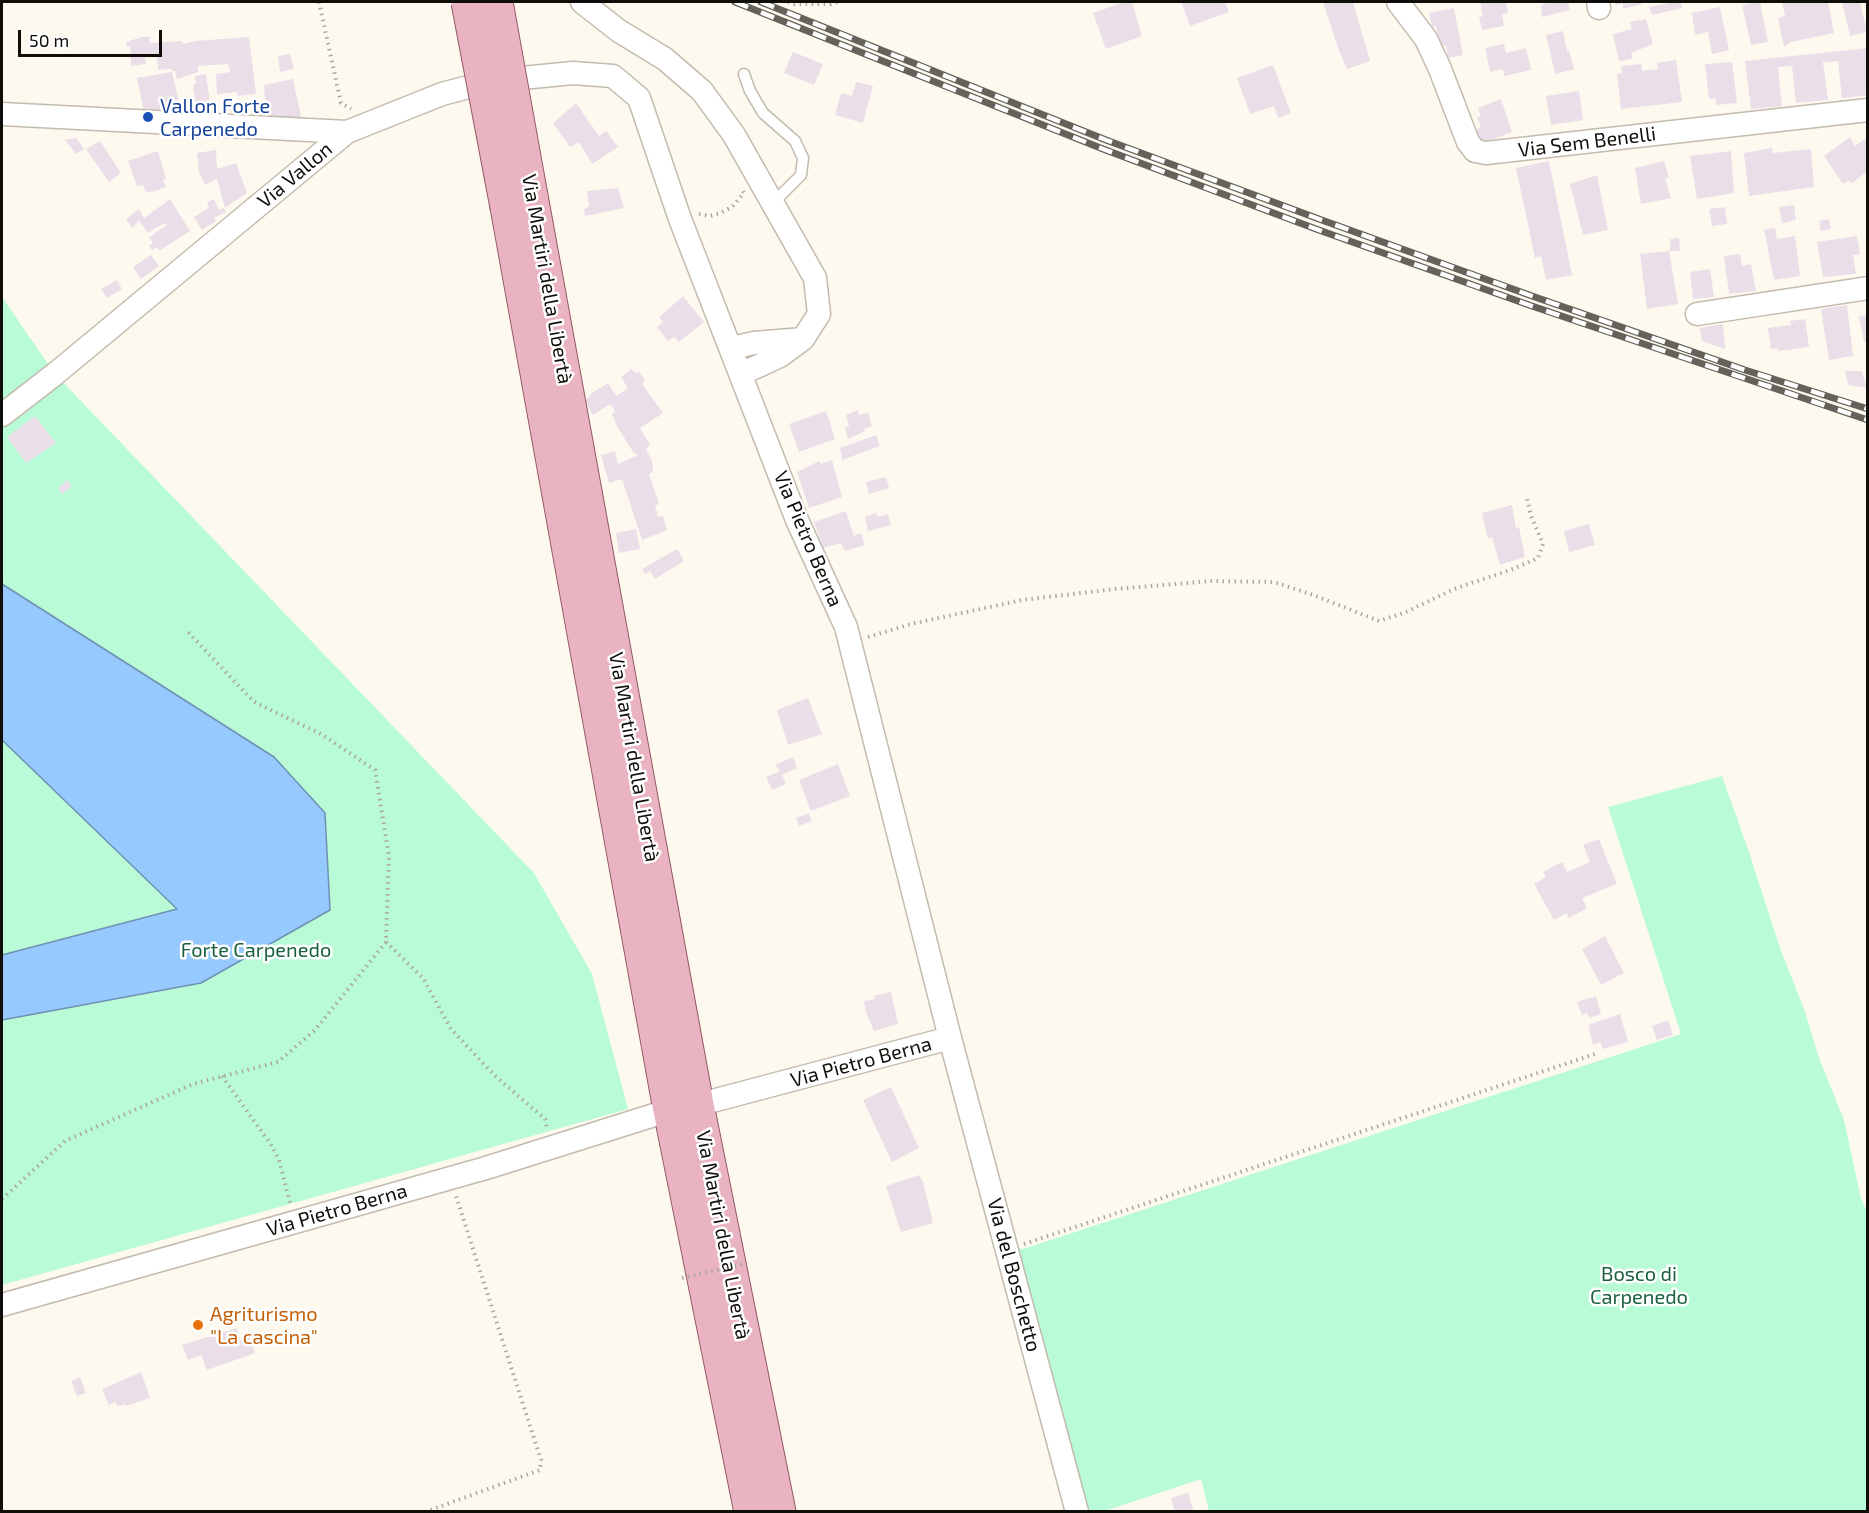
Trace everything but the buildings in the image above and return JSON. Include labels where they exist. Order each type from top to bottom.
[{"type":"main road","name":"Via Martiri della Libertà","points":[[468,2],[519,202]]},
{"type":"main road","name":"Via Martiri della Libertà","points":[[496,2],[519,202],[684,1108],[751,1512]]},
{"type":"main road","name":"Via Martiri della Libertà","points":[[684,1108],[779,1512]]},
{"type":"street","points":[[582,2],[619,32],[665,59],[702,91],[734,135],[815,278],[819,314],[804,339],[780,356],[741,374]]},
{"type":"street","name":"Via Sem Benelli","points":[[1398,2],[1426,39],[1468,142],[1475,151],[1486,153],[1868,110]]},
{"type":"street","name":"Via Pietro Berna","points":[[2,1305],[450,1178],[684,1108],[950,1038],[846,627],[797,520],[680,219],[639,98],[613,76],[573,72],[491,81],[442,94],[347,132]]},
{"type":"street","name":"Via Vallon","points":[[2,114],[347,132]]},
{"type":"street","name":"Via Vallon","points":[[2,415],[55,374],[347,132]]},
{"type":"street","points":[[1697,314],[1868,288]]},
{"type":"street","points":[[731,348],[754,343],[804,339]]},
{"type":"street","name":"Via del Boschetto","points":[[950,1038],[1077,1512]]},
{"type":"lane","points":[[744,74],[750,91],[763,112],[795,141],[803,158],[801,175],[774,202]]},
{"type":"path","points":[[319,2],[341,103],[351,109],[361,107]]},
{"type":"path","points":[[788,2],[831,4],[837,2]]},
{"type":"path","points":[[697,213],[710,216],[732,207],[744,193],[742,187]]},
{"type":"path","points":[[850,643],[911,624],[1022,600],[1115,588],[1212,582],[1274,582],[1379,621],[1406,612],[1454,589],[1538,558],[1544,544],[1531,516],[1527,499]]},
{"type":"path","points":[[2,1199],[65,1141],[193,1083],[278,1062],[315,1030],[387,942],[389,856],[375,770],[321,734],[254,702],[188,631]]},
{"type":"path","points":[[387,942],[423,978],[451,1029],[494,1076],[545,1119],[550,1148]]},
{"type":"path","points":[[1006,1242],[1030,1244],[1595,1054]]},
{"type":"path","points":[[222,1076],[272,1146],[279,1160],[294,1222]]},
{"type":"path","points":[[425,1512],[540,1470],[541,1460],[450,1178]]},
{"type":"path","points":[[682,1278],[743,1264]]},
{"type":"green space","name":"Forte Carpenedo","points":[[2,297],[55,374],[534,873],[592,974],[628,1109],[2,1285]]},
{"type":"green space","name":"Bosco di Carpenedo","points":[[1722,776],[1819,1058],[1844,1120],[1861,1198],[1867,1212],[1867,1511],[1209,1511],[1201,1479],[1105,1511],[1084,1511],[1014,1247],[1023,1249],[1681,1034],[1608,807]]},
{"type":"water","points":[[2,584],[274,757],[325,813],[330,910],[201,983],[2,1020],[2,955],[177,909],[2,740]]},
{"type":"railway","points":[[735,2],[1103,149],[1316,229],[1529,305],[1868,420]]},
{"type":"railway","points":[[761,2],[1106,140],[1319,219],[1745,370],[1868,409]]},
{"type":"place","name":"Vallon Forte Carpenedo","points":[[148,117]]},
{"type":"place","name":"Agriturismo \"La cascina\"","points":[[198,1325]]}]
